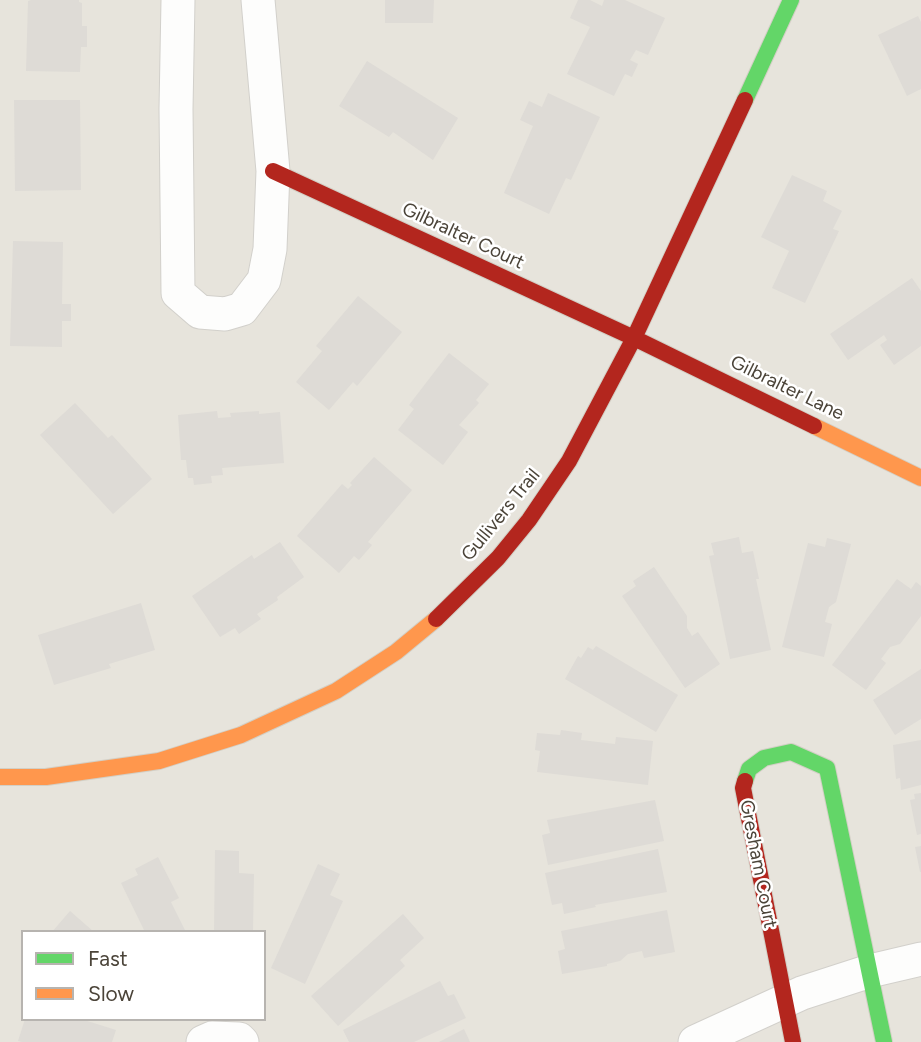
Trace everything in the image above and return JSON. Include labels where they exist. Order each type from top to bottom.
[{"type":"street","points":[[178,0],[178,293],[200,312],[225,314],[242,309],[264,280],[270,249],[273,171],[258,0]]},
{"type":"street","name":"Gullivers Trail","points":[[0,778],[46,777],[159,761],[241,735],[336,691],[396,652],[436,619],[498,558],[569,461],[634,338],[791,0]]},
{"type":"street","name":"Gilbralter Court","points":[[273,171],[634,338]]},
{"type":"street","name":"Gilbralter Lane","points":[[634,338],[921,478]]},
{"type":"street","name":"Gresham Court","points":[[793,1042],[743,788],[749,769],[764,758],[791,752],[827,768],[884,1042]]},
{"type":"street","points":[[695,1042],[785,1000],[870,971],[921,959]]},
{"type":"street","points":[[203,1042],[212,1038],[242,1042]]},
{"type":"shaded area","points":[[0,0],[921,0],[921,1042],[0,1042]]},
{"type":"building","points":[[79,0],[82,3],[82,26],[87,26],[87,47],[81,47],[80,72],[26,71],[28,1]]},
{"type":"building","points":[[385,0],[434,0],[433,23],[385,23]]},
{"type":"building","points":[[578,0],[590,0],[602,6],[604,0],[625,0],[665,18],[648,55],[636,50],[630,60],[638,64],[632,77],[625,74],[614,96],[567,74],[590,27],[570,18]]},
{"type":"building","points":[[918,16],[921,22],[921,89],[907,96],[878,35]]},
{"type":"building","points":[[367,61],[458,118],[433,160],[393,132],[389,137],[339,106]]},
{"type":"building","points":[[548,93],[600,117],[571,180],[566,178],[549,214],[504,193],[533,126],[520,120],[529,101],[542,107]]},
{"type":"building","points":[[14,100],[80,100],[81,190],[15,191]]},
{"type":"building","points":[[792,175],[827,191],[823,201],[842,211],[833,229],[839,231],[805,303],[772,288],[789,251],[761,237]]},
{"type":"building","points":[[13,241],[63,242],[62,304],[71,304],[71,321],[62,321],[62,347],[10,346]]},
{"type":"building","points":[[912,278],[921,291],[921,346],[894,365],[880,345],[887,340],[884,335],[848,360],[830,334]]},
{"type":"building","points":[[358,296],[402,332],[357,386],[353,382],[329,410],[296,382],[322,351],[316,346]]},
{"type":"building","points":[[449,353],[489,384],[476,400],[479,403],[459,425],[468,432],[443,465],[398,430],[414,409],[409,405]]},
{"type":"building","points":[[75,403],[108,438],[112,435],[152,479],[113,514],[40,435]]},
{"type":"building","points":[[217,411],[218,418],[231,417],[230,413],[280,412],[284,463],[222,468],[223,475],[211,476],[212,483],[194,485],[193,478],[188,478],[186,460],[181,460],[178,415]]},
{"type":"building","points":[[374,457],[412,490],[368,542],[372,545],[359,560],[354,556],[339,573],[297,536],[342,484],[348,489],[352,485],[350,483]]},
{"type":"building","points":[[739,537],[742,553],[753,551],[771,650],[730,659],[709,556],[714,555],[711,543]]},
{"type":"building","points":[[827,538],[851,544],[836,602],[829,607],[825,622],[832,624],[824,657],[782,647],[808,543],[825,547]]},
{"type":"building","points":[[280,542],[304,577],[257,614],[261,619],[239,634],[235,628],[220,637],[192,596],[252,555],[254,559]]},
{"type":"building","points":[[654,567],[687,616],[687,628],[692,636],[698,632],[720,664],[685,688],[622,596],[636,586],[633,581]]},
{"type":"building","points":[[897,579],[911,589],[916,582],[921,586],[921,616],[900,644],[890,647],[881,659],[886,663],[866,690],[832,665]]},
{"type":"building","points":[[141,603],[155,650],[109,664],[111,668],[54,685],[38,635]]},
{"type":"building","points":[[596,646],[678,695],[656,732],[565,679],[578,656],[581,658],[588,647],[593,650]]},
{"type":"building","points":[[921,669],[921,719],[895,735],[873,700]]},
{"type":"building","points":[[561,730],[582,733],[581,740],[615,744],[616,737],[653,741],[648,785],[537,772],[540,751],[535,750],[537,733],[560,735]]},
{"type":"building","points":[[921,740],[921,785],[901,790],[900,778],[896,779],[893,745]]},
{"type":"building","points":[[921,793],[921,834],[917,835],[910,800],[915,799],[914,794]]},
{"type":"building","points":[[655,800],[664,841],[548,865],[542,835],[550,833],[547,820]]},
{"type":"building","points":[[921,846],[921,872],[920,872],[915,847]]},
{"type":"building","points":[[658,849],[667,892],[595,905],[596,907],[564,914],[562,903],[552,905],[545,873]]},
{"type":"building","points":[[215,850],[239,851],[239,873],[254,874],[253,930],[214,930]]},
{"type":"building","points":[[158,857],[179,898],[171,902],[185,930],[144,930],[121,883],[138,875],[135,869]]},
{"type":"building","points":[[318,864],[340,874],[330,895],[343,901],[305,984],[271,968]]},
{"type":"building","points":[[667,910],[675,952],[644,958],[642,951],[628,954],[620,961],[607,966],[562,974],[558,951],[565,949],[561,931]]},
{"type":"building","points":[[70,911],[92,930],[54,930]]},
{"type":"building","points":[[403,914],[424,938],[400,960],[405,966],[338,1026],[311,996]]},
{"type":"building","points":[[440,981],[448,996],[454,994],[466,1018],[414,1042],[349,1042],[343,1030]]},
{"type":"building","points":[[24,1021],[87,1021],[116,1030],[112,1042],[18,1041]]},
{"type":"building","points":[[464,1029],[470,1042],[439,1042]]},
{"type":"traffic: fast","points":[[745,100],[791,0]]},
{"type":"traffic: fast","points":[[745,781],[749,769],[764,758],[791,752],[827,768],[884,1042]]},
{"type":"traffic: slow","points":[[814,426],[921,478]]},
{"type":"traffic: slow","points":[[0,777],[46,777],[159,761],[241,735],[336,691],[396,652],[436,619]]},
{"type":"traffic: jam","points":[[436,619],[498,558],[529,520],[569,461],[634,338],[745,100]]},
{"type":"traffic: jam","points":[[273,171],[634,338],[814,426]]},
{"type":"traffic: jam","points":[[745,781],[743,788],[793,1042]]}]
